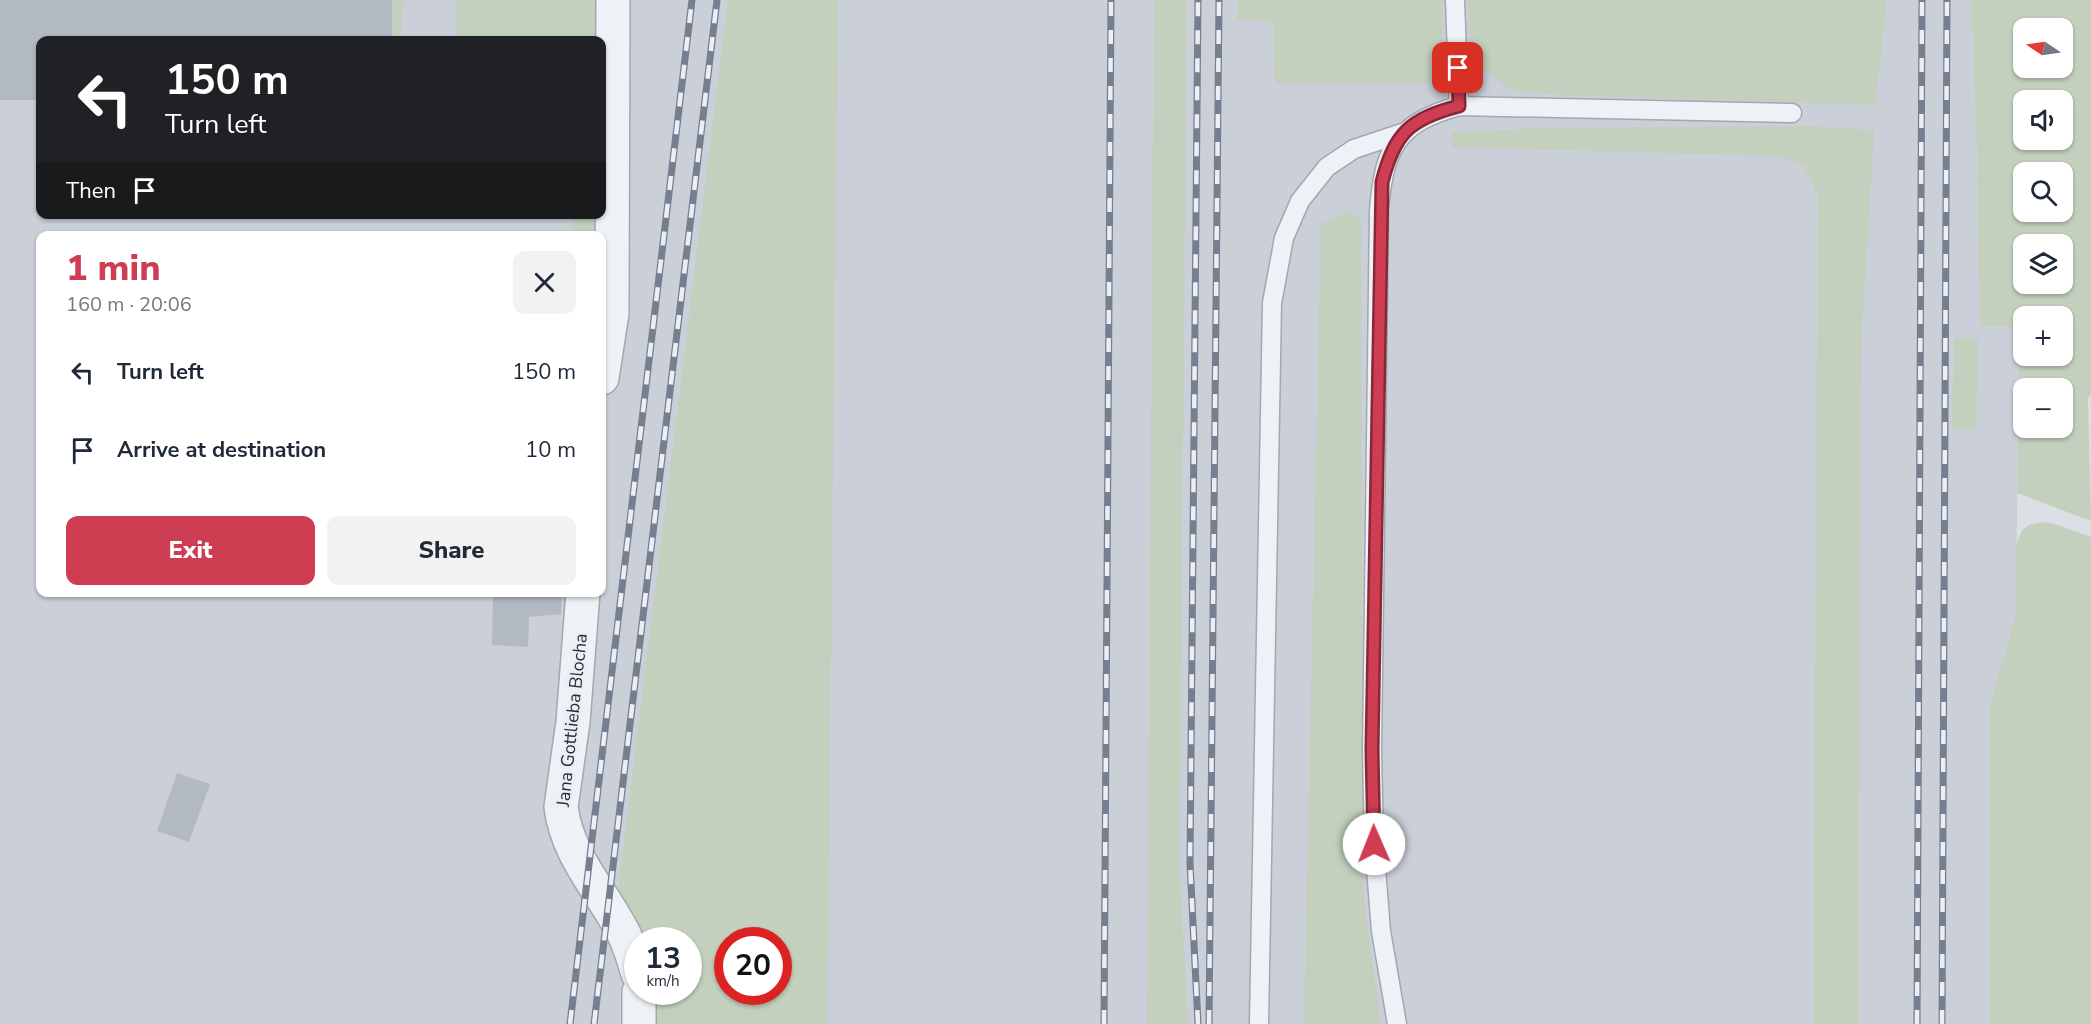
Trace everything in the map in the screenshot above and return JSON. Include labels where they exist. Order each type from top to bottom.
[{"type":"street","points":[[606,352],[612,313],[615,68],[613,0]]},
{"type":"street","name":"Jana Gottlieba Blocha","points":[[583,597],[573,722],[561,807],[577,857],[624,934]]},
{"type":"street","points":[[639,1005],[639,1024]]},
{"type":"lane","points":[[1455,0],[1459,106]]},
{"type":"lane","points":[[1259,1024],[1272,303],[1284,238],[1300,201],[1327,167],[1354,149],[1402,133],[1434,113],[1459,106],[1792,113]]},
{"type":"lane","points":[[1397,1024],[1381,931],[1374,844],[1372,750],[1379,210],[1382,182],[1389,155],[1402,133]]},
{"type":"shaded area","points":[[0,0],[1971,0],[1980,326],[2013,327],[2013,366],[2019,366],[2018,378],[2013,378],[2013,438],[2018,438],[2016,614],[1989,707],[1990,1024],[0,1024]]},
{"type":"green space","points":[[392,0],[404,0],[400,36],[392,36]]},
{"type":"green space","points":[[456,0],[603,0],[603,36],[456,36]]},
{"type":"green space","points":[[728,0],[838,0],[827,1024],[647,1024],[646,1005],[702,1005],[702,927],[633,927],[618,893]]},
{"type":"green space","points":[[1154,0],[1187,0],[1179,860],[1188,1024],[1147,1024]]},
{"type":"green space","points":[[1237,0],[1443,0],[1442,55],[1434,83],[1275,84],[1273,21],[1237,20]]},
{"type":"green space","points":[[1468,0],[1887,0],[1875,105],[1559,95],[1512,90],[1482,70],[1473,54],[1469,32]]},
{"type":"green space","points":[[1971,0],[2091,0],[2091,394],[2088,399],[2091,521],[2017,493],[2018,438],[2073,438],[2073,378],[2018,378],[2019,366],[2073,366],[2073,306],[2013,306],[2013,327],[1980,326]]},
{"type":"green space","points":[[1810,126],[1874,130],[1861,348],[1858,1024],[1813,1024],[1818,197],[1805,167],[1781,156],[1453,147],[1452,133],[1541,128]]},
{"type":"green space","points":[[1351,211],[1361,221],[1363,894],[1381,1024],[1304,1024],[1321,224]]},
{"type":"green space","points":[[573,219],[602,219],[602,231],[573,231]]},
{"type":"green space","points":[[1954,338],[1978,340],[1976,429],[1952,429]]},
{"type":"green space","points":[[2044,522],[2091,537],[2091,1024],[1990,1024],[1989,707],[2016,614],[2016,545],[2022,530],[2029,525]]},
{"type":"building","points":[[0,0],[392,0],[392,36],[36,36],[36,100],[0,100]]},
{"type":"building","points":[[493,597],[562,597],[561,614],[529,617],[528,647],[492,645]]},
{"type":"building","points":[[177,773],[210,784],[189,842],[157,831]]},
{"type":"railway","points":[[570,1024],[692,0]]},
{"type":"railway","points":[[594,1024],[717,0]]},
{"type":"railway","points":[[1104,1024],[1111,0]]},
{"type":"railway","points":[[1198,0],[1190,863],[1198,1024]]},
{"type":"railway","points":[[1209,1024],[1219,0]]},
{"type":"railway","points":[[1917,1024],[1922,0]]},
{"type":"railway","points":[[1942,1024],[1947,0]]},
{"type":"route","points":[[1374,844],[1372,750],[1379,210],[1382,182],[1389,155],[1402,133],[1434,113],[1459,106],[1458,68]]}]
